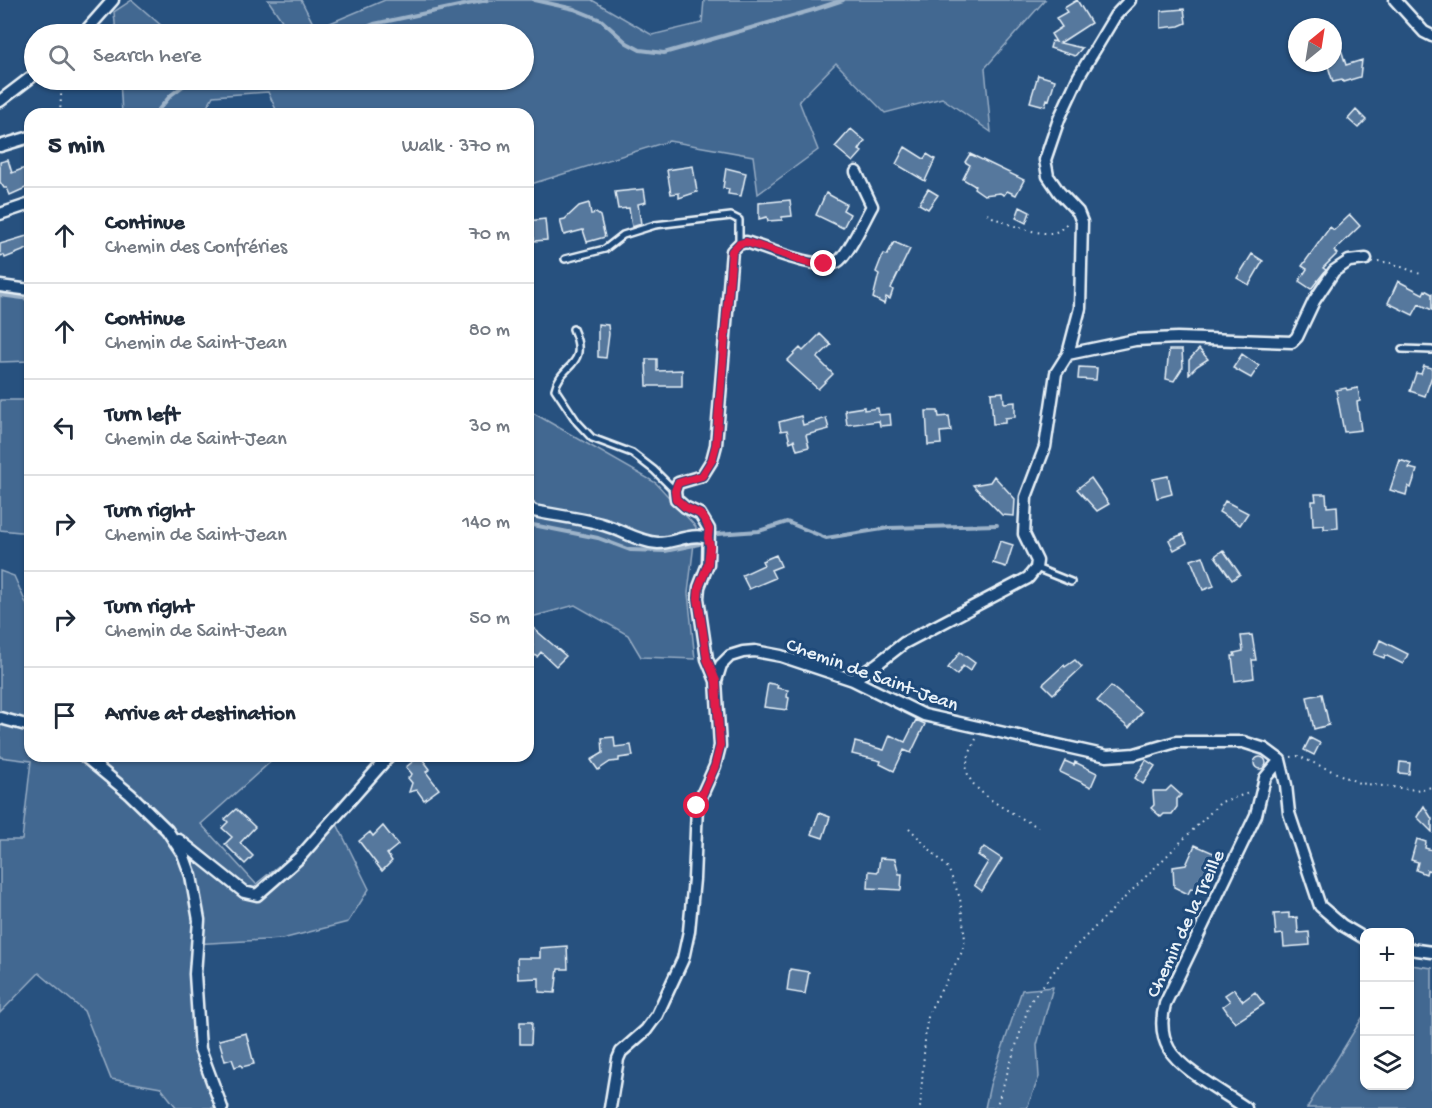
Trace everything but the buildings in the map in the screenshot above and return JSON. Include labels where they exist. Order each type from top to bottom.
[{"type":"street","points":[[92,24],[113,0]]},
{"type":"street","points":[[853,680],[904,643],[1028,578],[1036,568],[1037,561],[1024,534],[1026,497],[1045,447],[1056,373],[1068,354],[1080,308],[1083,237],[1079,215],[1053,184],[1045,159],[1059,119],[1079,76],[1115,16],[1130,0]]},
{"type":"street","points":[[1395,0],[1424,32],[1432,36]]},
{"type":"street","points":[[0,101],[24,83]]},
{"type":"street","points":[[0,146],[24,139]]},
{"type":"street","points":[[610,1108],[618,1059],[622,1050],[646,1030],[657,1015],[683,959],[687,945],[694,879],[697,806],[715,766],[720,746],[716,681],[707,659],[698,598],[699,587],[708,564],[709,529],[700,514],[685,507],[676,499],[675,491],[678,483],[702,476],[714,453],[732,251],[739,244],[746,242],[811,263],[838,262],[845,254],[872,206],[856,172]]},
{"type":"street","points":[[0,214],[24,206]]},
{"type":"street","points":[[1068,354],[1135,340],[1177,338],[1292,342],[1297,337],[1314,301],[1334,272],[1349,261],[1366,259]]},
{"type":"street","points":[[0,285],[24,289]]},
{"type":"street","points":[[534,511],[603,524],[657,543],[675,542],[700,535],[708,538]]},
{"type":"street","name":"Chemin de Saint-Jean","points":[[716,681],[721,665],[730,656],[755,651],[795,659],[853,680],[924,715],[1107,756],[1135,754],[1176,742],[1243,742],[1265,749],[1280,760]]},
{"type":"street","points":[[0,718],[24,724]]},
{"type":"street","points":[[1280,760],[1289,813],[1320,906],[1342,925],[1360,935]]},
{"type":"street","name":"Chemin de la Treille","points":[[1246,1108],[1176,1058],[1169,1049],[1162,1023],[1165,1004],[1256,815],[1265,778],[1280,760]]},
{"type":"street","points":[[91,762],[130,794],[167,830],[244,892],[257,895],[299,858],[384,762]]},
{"type":"street","points":[[167,830],[183,854],[191,876],[199,920],[195,974],[200,1049],[222,1108]]},
{"type":"street","points":[[1414,950],[1432,952]]},
{"type":"lane","points":[[565,259],[605,249],[623,235],[656,225],[731,216],[739,220],[739,244]]},
{"type":"lane","points":[[573,329],[579,350],[573,365],[557,381],[555,389],[577,422],[592,438],[632,453],[654,470],[675,491]]},
{"type":"lane","points":[[1402,349],[1432,350]]},
{"type":"lane","points":[[1036,568],[1071,582]]},
{"type":"path","points":[[60,108],[61,90]]},
{"type":"path","points":[[987,214],[1035,232],[1045,233],[1059,231],[1070,219],[1079,215]]},
{"type":"path","points":[[1366,259],[1392,263],[1423,274]]},
{"type":"path","points":[[981,728],[968,761],[967,768],[971,782],[995,802],[1038,826]]},
{"type":"path","points":[[1280,760],[1298,756],[1359,783],[1416,790],[1432,787]]},
{"type":"path","points":[[996,1108],[1029,1002],[1066,956],[1221,802],[1263,788]]},
{"type":"path","points":[[909,828],[948,868],[960,898],[965,939],[962,952],[929,1012],[920,1108]]},
{"type":"shaded area","points":[[132,0],[160,24],[115,24],[114,12]]},
{"type":"shaded area","points":[[268,0],[301,0],[313,24],[284,24]]},
{"type":"shaded area","points":[[385,0],[592,0],[652,35],[702,23],[704,0],[1045,0],[985,68],[991,132],[942,98],[885,113],[836,63],[799,101],[818,150],[758,194],[753,156],[669,141],[534,183],[534,108],[275,108],[268,92],[213,96],[206,108],[122,108],[121,90],[534,90],[534,24],[328,24]]},
{"type":"shaded area","points":[[0,289],[24,293],[24,361],[0,362]]},
{"type":"shaded area","points":[[0,400],[24,400],[24,532],[0,530]]},
{"type":"shaded area","points":[[534,413],[656,483],[696,527],[688,593],[695,659],[641,657],[628,635],[575,605],[534,616]]},
{"type":"shaded area","points":[[0,571],[14,576],[24,598],[24,760],[0,757]]},
{"type":"shaded area","points":[[31,762],[270,762],[201,824],[256,884],[335,820],[369,889],[348,922],[282,939],[192,944],[192,1037],[215,1108],[177,1108],[161,1088],[111,1079],[84,1011],[39,973],[0,1013],[0,840],[22,840]]},
{"type":"shaded area","points":[[1414,966],[1432,968],[1432,1108],[1307,1108],[1360,1022],[1360,1090],[1414,1090]]},
{"type":"shaded area","points":[[1053,987],[1037,1045],[1039,1077],[1027,1108],[985,1108],[990,1085],[1022,990]]},
{"type":"waterway","points":[[374,24],[487,0]]},
{"type":"waterway","points":[[534,0],[574,9],[601,20],[627,43],[640,50],[664,53],[843,0]]},
{"type":"waterway","points":[[160,108],[178,90]]},
{"type":"waterway","points":[[0,295],[24,298]]},
{"type":"waterway","points":[[717,534],[759,531],[787,522],[826,538],[889,528],[997,525]]},
{"type":"waterway","points":[[534,525],[598,538],[630,550],[665,551],[699,544]]},
{"type":"route","points":[[697,806],[715,766],[720,746],[716,681],[707,659],[698,598],[699,587],[708,564],[709,529],[700,514],[685,507],[676,499],[675,491],[678,483],[702,476],[712,460],[716,445],[732,251],[739,244],[746,242],[811,263],[824,264]]}]
